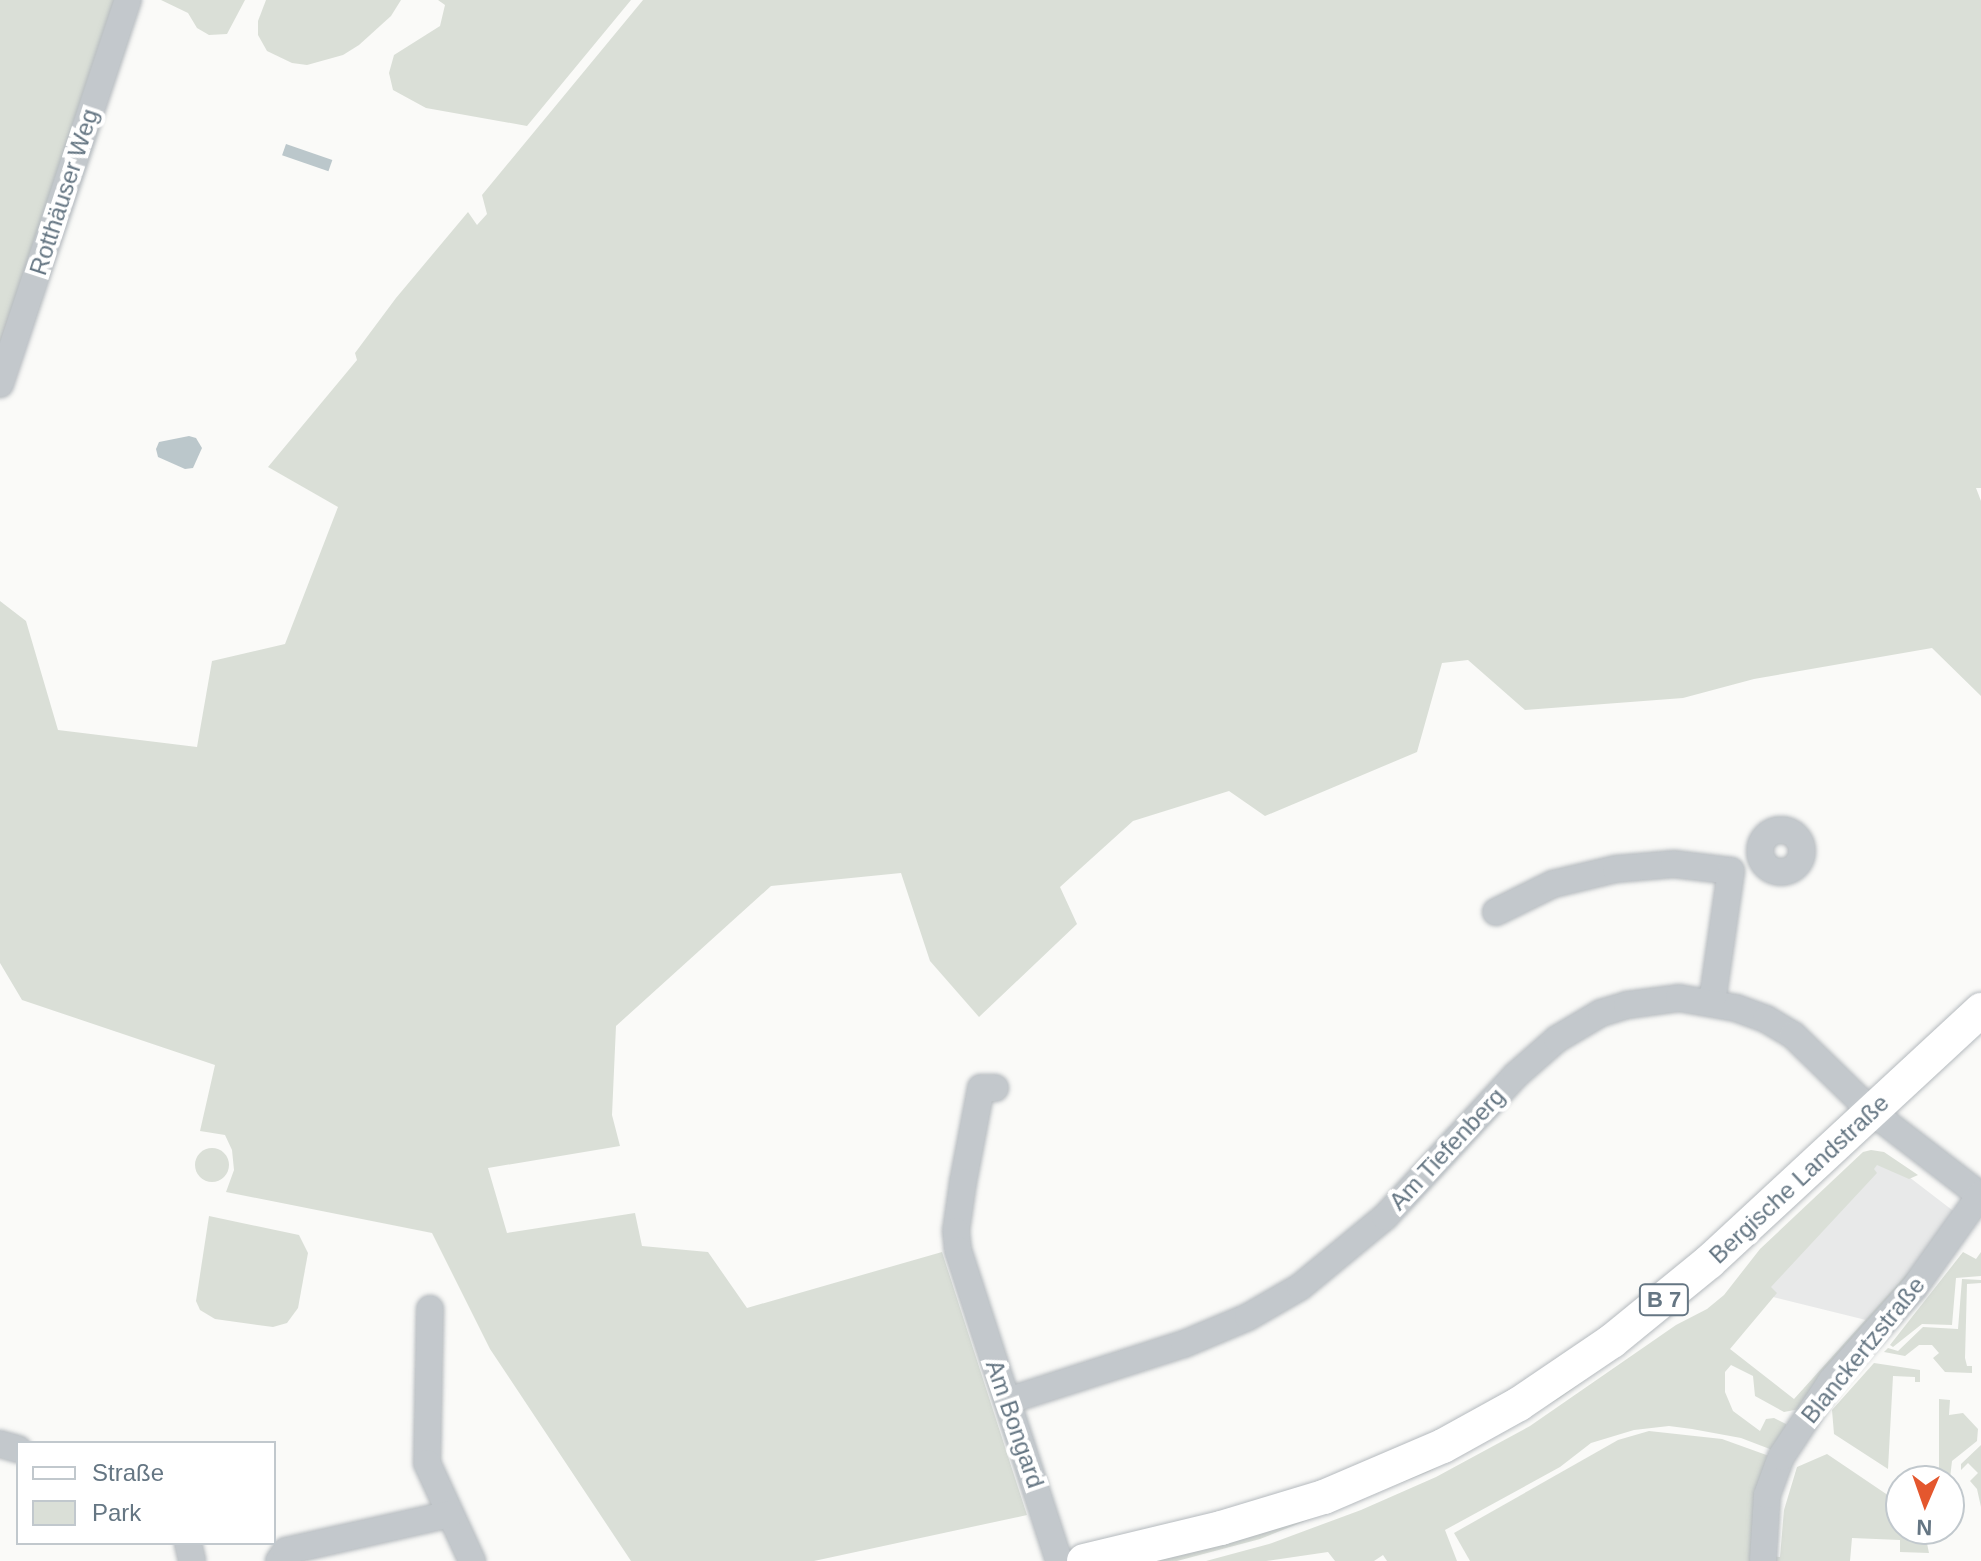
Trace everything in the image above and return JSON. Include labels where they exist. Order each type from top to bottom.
[{"type":"main road","name":"Bergische Landstraße","points":[[1084,1561],[1221,1528],[1324,1497],[1397,1468],[1500,1416],[1577,1366],[1728,1245],[1981,1010]]},
{"type":"street","name":"Rotthäuser Weg","points":[[0,384],[128,0]]},
{"type":"street","points":[[1496,912],[1553,884],[1586,875],[1647,865],[1731,871],[1761,858]]},
{"type":"street","points":[[1712,1003],[1731,871]]},
{"type":"street","name":"Am Tiefenberg","points":[[1007,1401],[1184,1344],[1248,1317],[1300,1287],[1385,1217],[1516,1075],[1577,1025],[1601,1013],[1650,1000],[1679,998],[1712,1003],[1766,1019],[1793,1035],[1872,1112]]},
{"type":"street","name":"Am Bongard","points":[[995,1088],[981,1088],[956,1231],[969,1288],[1059,1561]]},
{"type":"street","name":"Blanckertzstraße","points":[[1763,1561],[1767,1495],[1788,1446],[1832,1380],[1942,1252],[1980,1195],[1872,1112]]},
{"type":"street","points":[[430,1309],[427,1463],[472,1561]]},
{"type":"street","points":[[279,1561],[286,1551],[347,1550],[450,1514]]},
{"type":"shaded area","points":[[286,144],[332,160],[328,171],[282,155]]},
{"type":"shaded area","points":[[189,436],[196,438],[202,448],[193,468],[185,469],[158,457],[156,449],[159,442]]},
{"type":"shaded area","points":[[1883,1157],[1956,1213],[1870,1321],[1761,1294]]},
{"type":"green space","points":[[0,0],[117,0],[0,356]]},
{"type":"green space","points":[[161,0],[245,0],[227,34],[209,35],[197,28],[188,13]]},
{"type":"green space","points":[[266,0],[401,0],[391,16],[359,45],[343,55],[307,65],[292,63],[267,51],[258,35],[258,21]]},
{"type":"green space","points":[[438,0],[631,0],[527,126],[426,108],[393,90],[389,73],[394,55],[440,26],[445,5]]},
{"type":"green space","points":[[643,0],[1981,0],[1981,488],[1976,488],[1981,501],[1981,696],[1932,648],[1754,679],[1683,698],[1525,710],[1468,660],[1442,663],[1417,752],[1265,816],[1229,791],[1133,821],[1060,887],[1077,924],[979,1017],[930,961],[901,873],[771,886],[616,1026],[612,1115],[620,1146],[488,1168],[507,1233],[635,1213],[642,1246],[708,1252],[747,1308],[942,1252],[1027,1515],[814,1561],[631,1561],[490,1349],[432,1233],[226,1192],[234,1170],[232,1150],[225,1135],[200,1131],[215,1065],[22,1000],[0,963],[0,601],[26,621],[58,730],[197,747],[212,661],[285,644],[338,507],[268,467],[357,360],[355,353],[396,298],[468,212],[477,225],[487,214],[482,195]]},
{"type":"green space","points":[[212,1148],[224,1153],[229,1165],[224,1177],[212,1182],[200,1177],[195,1165],[200,1153]]},
{"type":"green space","points":[[1863,1152],[1884,1152],[1918,1175],[1909,1179],[1877,1165],[1874,1169],[1877,1173],[1771,1287],[1777,1293],[1730,1349],[1794,1399],[1934,1244],[1800,1409],[1784,1412],[1755,1396],[1753,1376],[1731,1365],[1725,1372],[1725,1392],[1733,1411],[1760,1431],[1766,1419],[1774,1418],[1786,1424],[1786,1433],[1775,1451],[1741,1438],[1669,1426],[1634,1430],[1591,1443],[1560,1467],[1445,1530],[1457,1561],[1387,1561],[1383,1555],[1374,1561],[1335,1561],[1328,1552],[1266,1561],[1206,1561],[1269,1544],[1361,1510],[1436,1477],[1530,1426],[1676,1325],[1707,1309],[1724,1295],[1760,1249]]},
{"type":"green space","points":[[209,1216],[299,1235],[308,1253],[298,1308],[287,1323],[273,1327],[215,1319],[200,1310],[196,1301]]},
{"type":"green space","points":[[1963,1252],[1976,1259],[1981,1252],[1981,1276],[1956,1278],[1952,1325],[1922,1324],[1893,1347],[1890,1345]]},
{"type":"green space","points":[[1962,1279],[1981,1280],[1981,1283],[1967,1284],[1965,1358],[1967,1366],[1972,1366],[1972,1373],[1945,1372],[1933,1358],[1939,1353],[1932,1345],[1919,1345],[1905,1356],[1884,1352],[1888,1348],[1898,1351],[1923,1327],[1958,1329]]},
{"type":"green space","points":[[1652,1331],[1560,1398],[1428,1472],[1260,1539],[1177,1561],[1153,1561],[1612,1354]]},
{"type":"green space","points":[[1874,1363],[1920,1370],[1920,1382],[1915,1382],[1915,1377],[1893,1376],[1888,1465],[1885,1467],[1834,1434],[1832,1410]]},
{"type":"green space","points":[[1939,1399],[1950,1400],[1949,1415],[1963,1413],[1978,1429],[1977,1441],[1952,1461],[1952,1465],[1939,1465]]},
{"type":"green space","points":[[1649,1431],[1722,1439],[1772,1457],[1754,1561],[1470,1561],[1454,1533],[1618,1440]]},
{"type":"green space","points":[[1981,1445],[1981,1507],[1977,1489],[1970,1481],[1978,1473],[1968,1463],[1965,1466],[1961,1464]]},
{"type":"green space","points":[[1827,1454],[1885,1493],[1885,1539],[1852,1538],[1850,1561],[1769,1561],[1769,1556],[1780,1557],[1784,1510],[1797,1467]]},
{"type":"green space","points":[[1900,1545],[1927,1545],[1929,1553],[1900,1552]]}]
